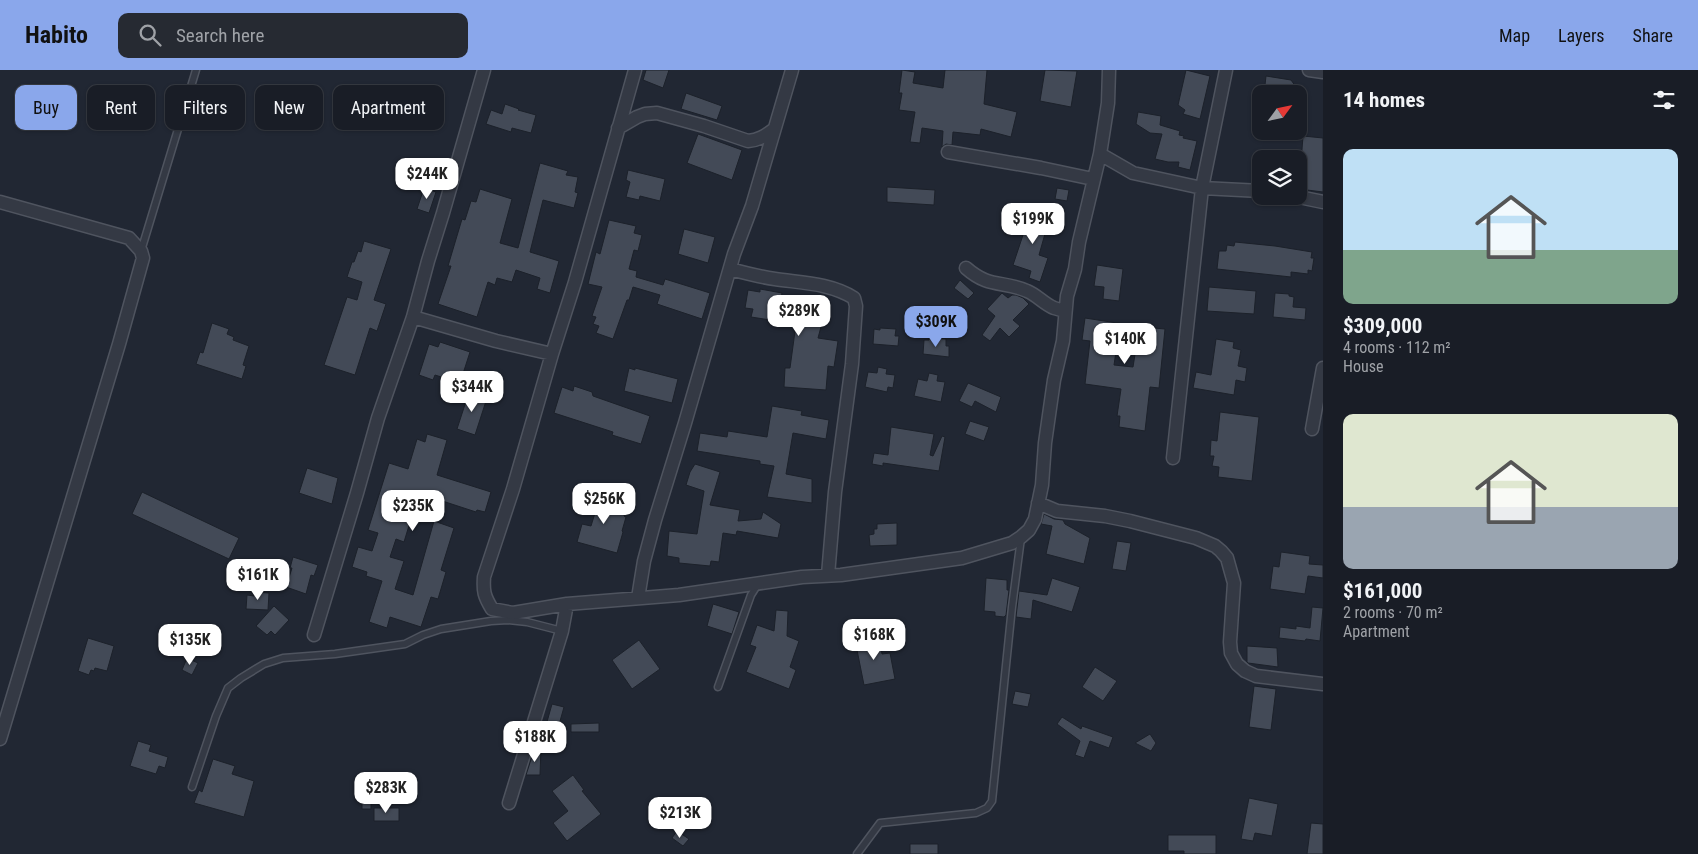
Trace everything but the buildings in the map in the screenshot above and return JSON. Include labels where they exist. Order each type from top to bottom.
[{"type":"street","points":[[314,635],[378,418],[413,317],[484,70]]},
{"type":"street","points":[[635,70],[575,282],[484,577],[483,591],[492,609],[503,612],[513,613],[567,604],[679,595],[802,576],[828,575],[962,558],[1012,543],[1029,530],[1035,519],[1042,485],[1045,444],[1054,380],[1063,341],[1067,296],[1075,269],[1079,242],[1100,154],[1108,103],[1109,70]]},
{"type":"street","points":[[638,598],[644,561],[655,520],[685,424],[711,330],[752,206],[792,70]]},
{"type":"street","points":[[1173,458],[1202,188],[1226,70]]},
{"type":"street","points":[[1309,70],[1323,72]]},
{"type":"street","points":[[618,128],[636,117],[645,114],[657,114],[704,126],[748,141],[762,138],[774,130]]},
{"type":"street","points":[[948,152],[1093,179]]},
{"type":"street","points":[[1100,154],[1133,173],[1202,188],[1252,191]]},
{"type":"street","points":[[1307,199],[1323,202]]},
{"type":"street","points":[[0,202],[128,238],[141,251],[143,258],[141,272],[0,739]]},
{"type":"street","points":[[966,268],[976,277],[996,284],[1029,291],[1053,308],[1065,311]]},
{"type":"street","points":[[730,269],[773,279],[820,284],[854,298],[856,306],[852,364],[835,492],[828,575]]},
{"type":"street","points":[[413,317],[496,341],[552,354]]},
{"type":"street","points":[[1312,429],[1323,368]]},
{"type":"street","points":[[1038,503],[1057,511],[1105,516],[1130,521],[1196,538],[1215,546],[1227,558],[1234,583],[1234,608],[1230,642],[1231,653],[1237,664],[1245,671],[1256,676],[1323,684]]},
{"type":"street","points":[[509,803],[562,631],[567,604]]},
{"type":"lane","points":[[141,251],[196,70]]},
{"type":"lane","points":[[857,854],[880,823],[976,813],[987,808],[992,801],[1021,537]]},
{"type":"lane","points":[[718,687],[751,595],[759,582]]},
{"type":"lane","points":[[192,787],[216,716],[228,688],[264,664],[282,658],[335,654],[405,644],[423,635],[483,622],[508,620],[527,622],[562,631]]}]
